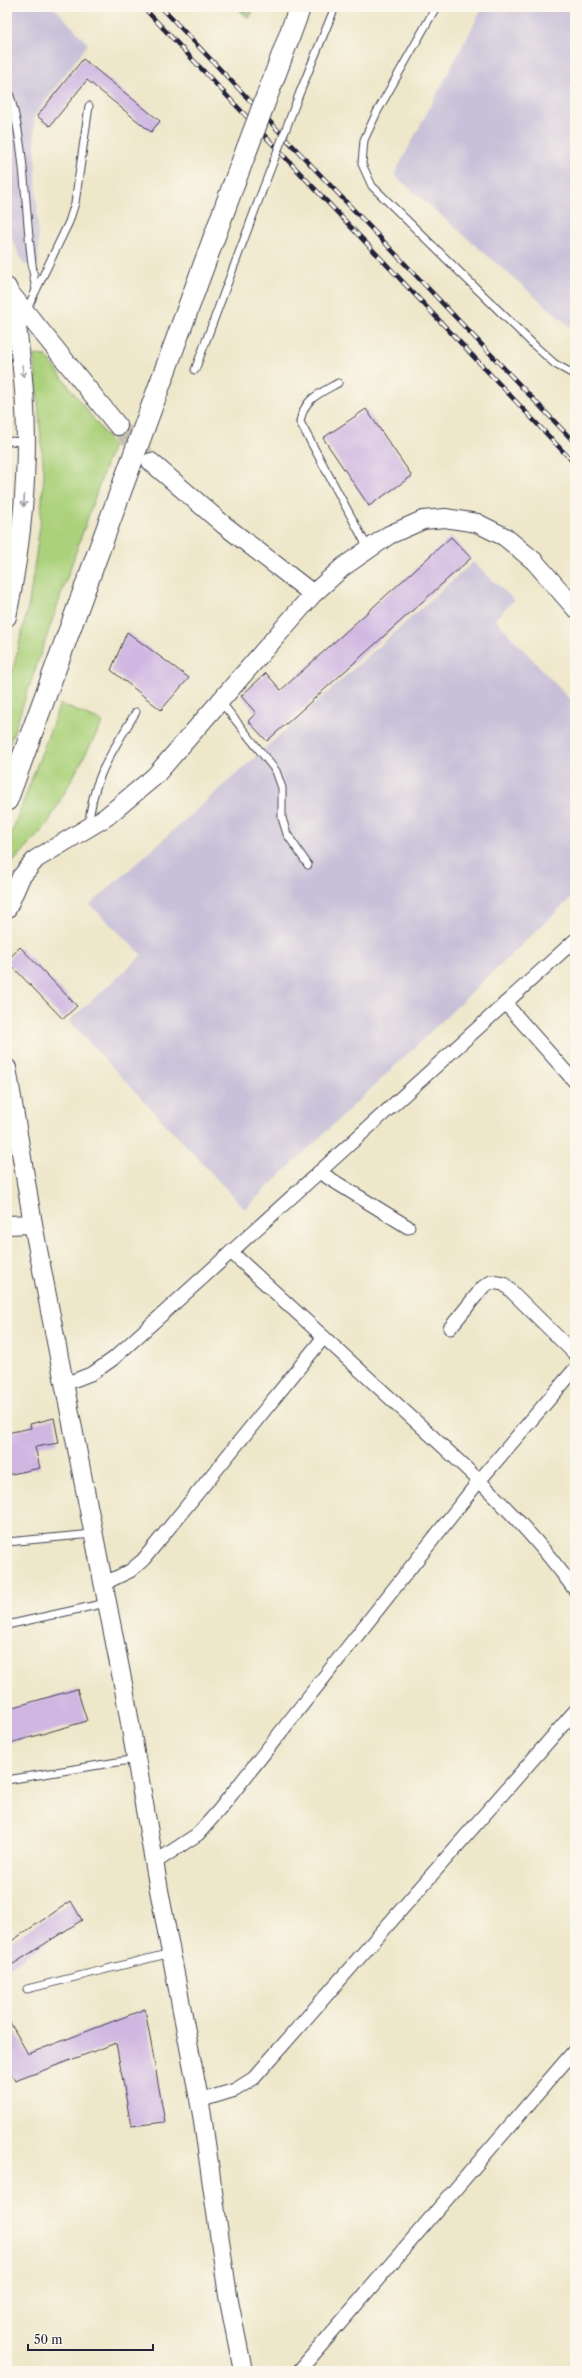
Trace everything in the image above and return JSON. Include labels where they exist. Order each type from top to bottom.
[{"type":"main road","points":[[7,800],[300,7]]},
{"type":"main road","points":[[8,289],[118,426]]},
{"type":"main road","points":[[7,617],[22,518],[27,442],[25,389],[13,340],[8,289]]},
{"type":"main road","points":[[151,462],[224,525],[313,594]]},
{"type":"main road","points":[[7,909],[21,877],[36,859],[122,805],[155,776],[219,700],[313,594],[343,567],[388,534],[423,520],[445,518],[477,523],[505,537],[534,561],[575,608]]},
{"type":"main road","points":[[7,1068],[34,1224],[136,1759],[199,2101],[228,2296],[243,2371]]},
{"type":"main road","points":[[7,1225],[34,1224]]},
{"type":"street","points":[[65,1384],[93,1373],[113,1359],[575,940]]},
{"type":"street","points":[[505,1003],[575,1082]]},
{"type":"street","points":[[319,1172],[408,1227]]},
{"type":"street","points":[[231,1252],[479,1481],[512,1514],[558,1566],[575,1590]]},
{"type":"street","points":[[450,1328],[483,1287],[491,1282],[504,1284],[575,1354]]},
{"type":"street","points":[[103,1584],[130,1571],[143,1560],[324,1337]]},
{"type":"street","points":[[154,1863],[198,1834],[220,1810],[479,1481],[575,1369]]},
{"type":"street","points":[[199,2101],[235,2090],[254,2078],[575,1711]]},
{"type":"street","points":[[299,2371],[575,2050]]},
{"type":"lane","points":[[195,370],[300,92],[335,7]]},
{"type":"lane","points":[[436,7],[377,112],[364,140],[362,164],[372,186],[535,346],[555,364],[575,376]]},
{"type":"lane","points":[[7,86],[16,114],[22,148],[29,253],[36,290]]},
{"type":"lane","points":[[25,312],[63,236],[74,202],[89,106]]},
{"type":"lane","points":[[338,383],[312,398],[302,409],[300,422],[368,548]]},
{"type":"lane","points":[[7,441],[27,442]]},
{"type":"lane","points":[[219,700],[276,771],[282,788],[282,818],[287,834],[308,865]]},
{"type":"lane","points":[[89,826],[90,808],[95,784],[136,712]]},
{"type":"lane","points":[[7,1542],[93,1534]]},
{"type":"lane","points":[[7,1625],[106,1603]]},
{"type":"lane","points":[[7,1780],[136,1759]]},
{"type":"lane","points":[[27,1989],[171,1953]]},
{"type":"shaded area","points":[[7,7],[54,7],[88,44],[34,116],[39,264],[24,265],[7,228]]},
{"type":"shaded area","points":[[483,7],[575,7],[575,331],[394,175]]},
{"type":"shaded area","points":[[473,562],[514,600],[495,619],[575,705],[575,894],[245,1209],[69,1021],[142,955],[90,905]]},
{"type":"green space","points":[[236,7],[255,7],[249,19]]},
{"type":"green space","points":[[34,355],[46,356],[113,445],[7,751],[7,694],[29,603],[40,526],[44,474]]},
{"type":"green space","points":[[60,704],[103,722],[47,825],[13,862],[7,874],[7,845]]},
{"type":"building","points":[[83,59],[160,121],[151,132],[87,80],[50,126],[37,116]]},
{"type":"building","points":[[366,409],[412,476],[369,506],[323,438]]},
{"type":"building","points":[[451,537],[471,558],[267,741],[248,721],[256,713],[241,696],[266,673],[281,690]]},
{"type":"building","points":[[127,632],[189,678],[161,710],[111,670]]},
{"type":"building","points":[[20,947],[77,1006],[63,1019],[7,961]]},
{"type":"building","points":[[54,1418],[59,1443],[35,1447],[40,1468],[7,1475],[7,1433],[31,1428],[30,1424]]},
{"type":"building","points":[[77,1689],[87,1721],[7,1744],[7,1709]]},
{"type":"building","points":[[71,1901],[82,1920],[7,1968],[7,1944]]},
{"type":"building","points":[[145,2009],[165,2122],[131,2126],[116,2043],[15,2081],[7,2066],[7,2017],[28,2054]]},
{"type":"tunnel","points":[[118,426],[146,456]]},
{"type":"railway","points":[[143,7],[575,464]]},
{"type":"railway","points":[[161,7],[575,443]]}]
